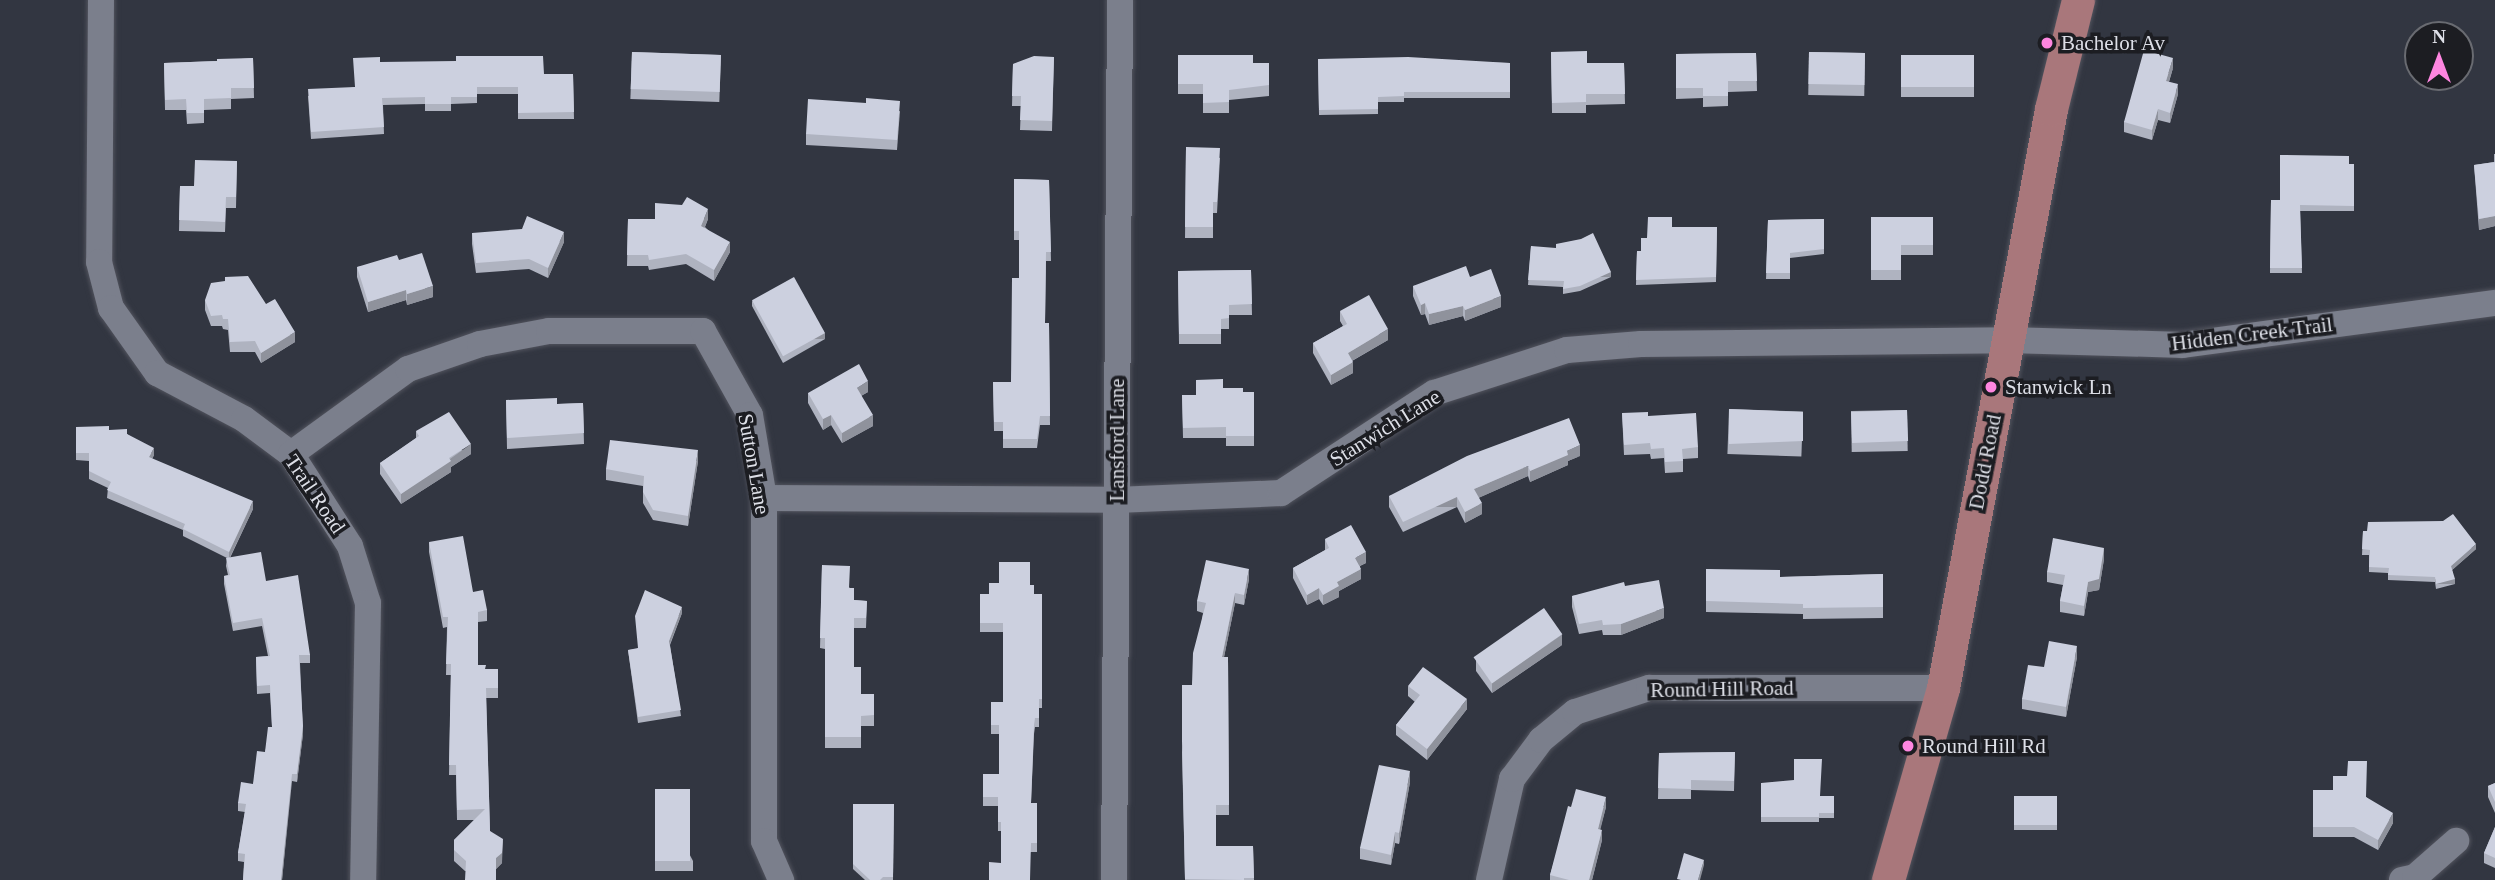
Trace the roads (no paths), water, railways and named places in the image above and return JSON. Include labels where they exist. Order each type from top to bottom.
[{"type":"main road","name":"Dodd Road","points":[[1888,880],[1943,688],[2051,109],[2078,0]]},
{"type":"street","name":"Trail Road","points":[[101,0],[99,262],[111,308],[125,332],[157,373],[244,419],[291,454],[350,546],[369,603],[363,880]]},
{"type":"street","name":"Lansford Lane","points":[[1114,880],[1120,0]]},
{"type":"street","name":"Hidden Creek Trail","points":[[2008,340],[2183,345],[2495,303]]},
{"type":"street","name":"Sutton Lane","points":[[291,454],[408,369],[480,344],[550,331],[703,331],[750,415],[764,498],[764,841],[781,880]]},
{"type":"street","name":"Stanwich Lane","points":[[764,498],[1116,500],[1281,493],[1434,393],[1567,350],[1641,344],[2008,340]]},
{"type":"street","name":"Round Hill Road","points":[[1489,880],[1512,779],[1541,740],[1575,712],[1649,688],[1943,688]]},
{"type":"street","points":[[2402,880],[2415,877],[2456,841]]},
{"type":"place","name":"Bachelor Av","points":[[2047,43]]},
{"type":"place","name":"Stanwick Ln","points":[[1991,387]]},
{"type":"place","name":"Round Hill Rd","points":[[1908,746]]}]
